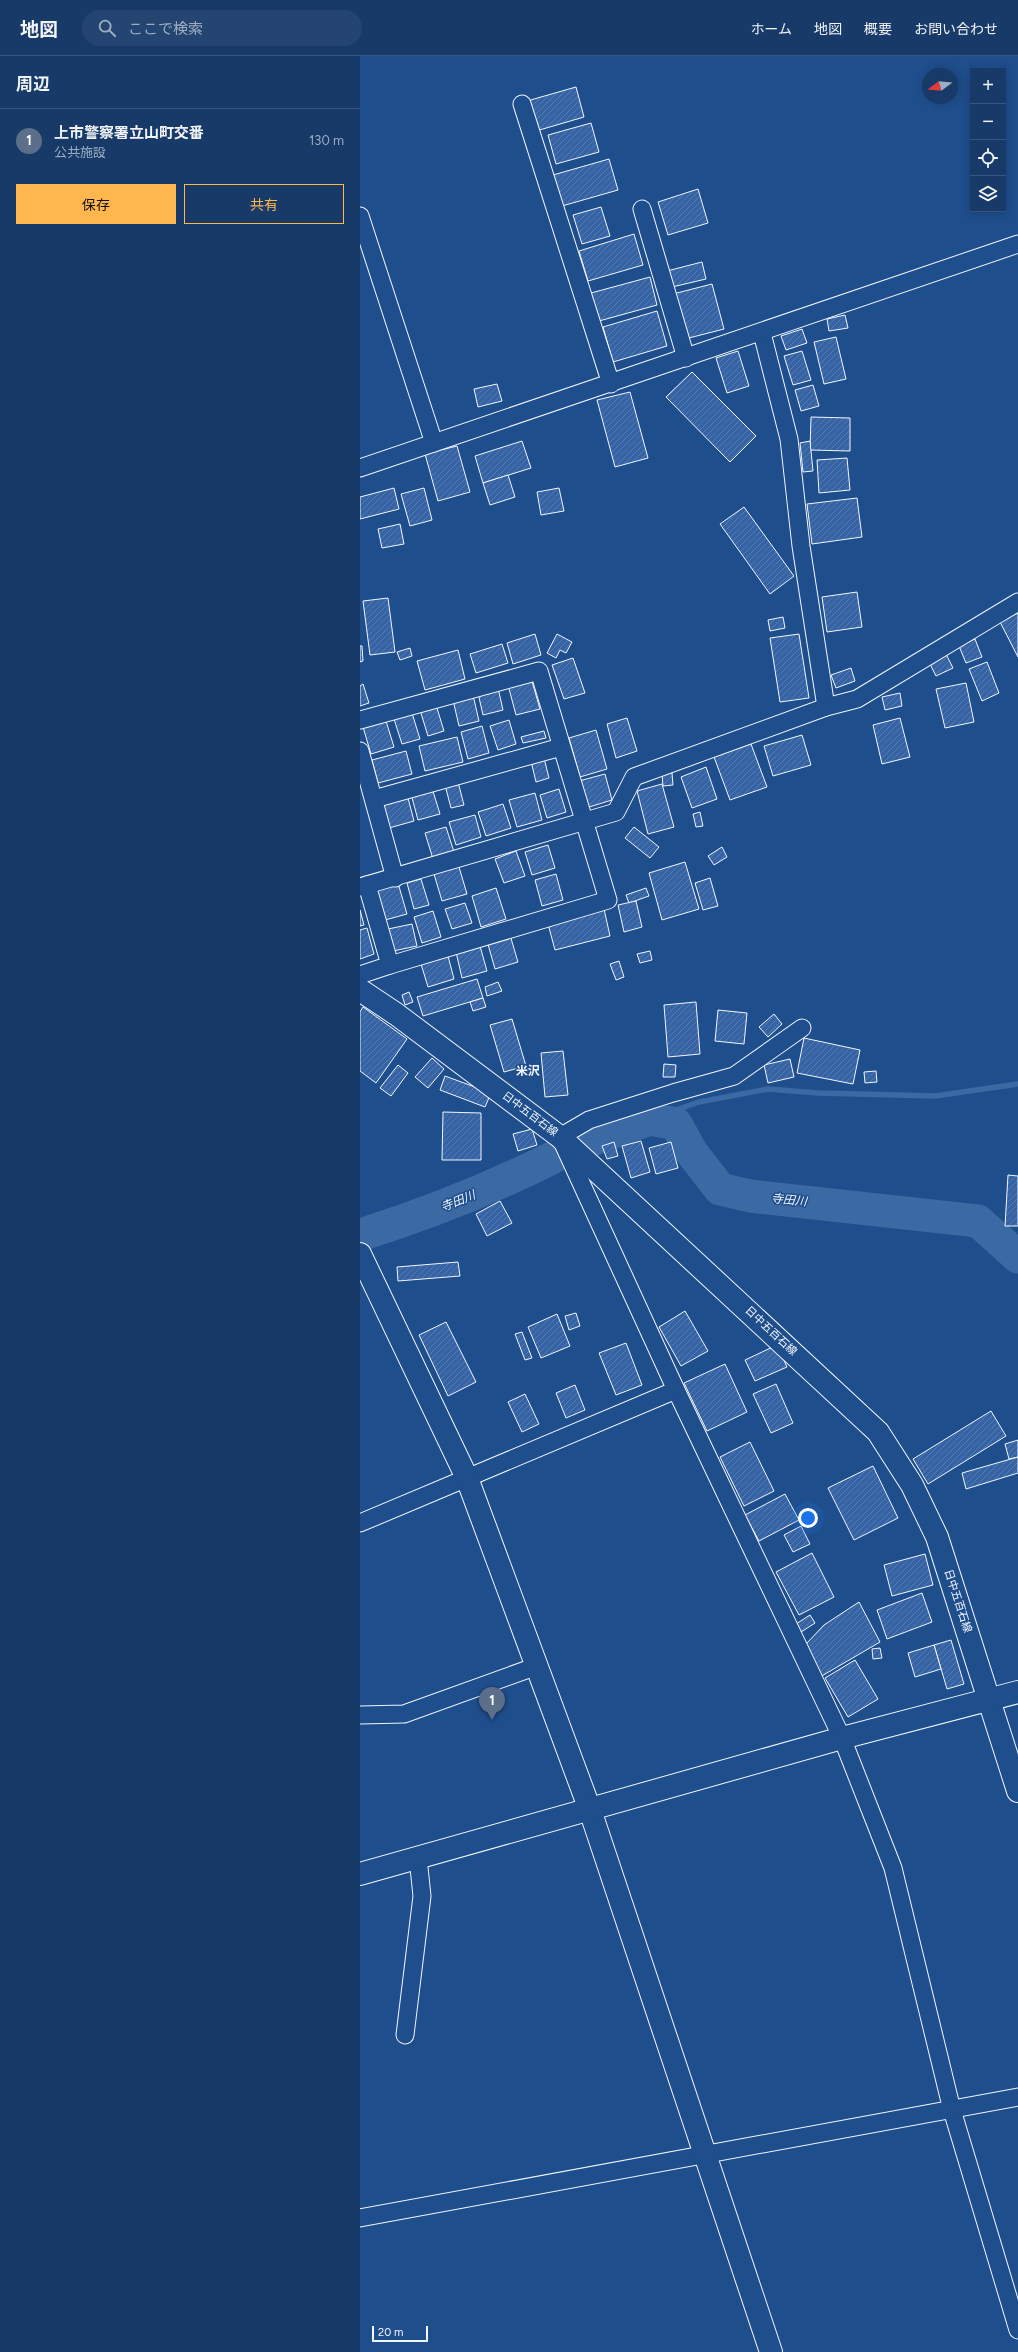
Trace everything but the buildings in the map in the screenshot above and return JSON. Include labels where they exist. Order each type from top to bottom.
[{"type":"street","points":[[522,104],[611,384]]},
{"type":"street","points":[[642,209],[686,358]]},
{"type":"street","points":[[360,216],[434,443]]},
{"type":"street","points":[[360,468],[762,333],[1018,244]]},
{"type":"street","points":[[762,333],[790,439],[801,546],[826,707]]},
{"type":"street","points":[[390,965],[364,886],[616,812],[634,776],[826,707],[857,699],[1018,602]]},
{"type":"street","points":[[360,720],[539,671],[608,900],[360,975]]},
{"type":"street","points":[[374,800],[562,747]]},
{"type":"street","points":[[360,751],[395,878]]},
{"type":"street","name":"日中五百石線","points":[[360,990],[396,1014],[560,1137],[878,1432],[912,1485],[938,1537],[1018,1791]]},
{"type":"street","points":[[802,1028],[734,1076],[673,1092],[589,1120],[560,1137],[676,1390],[842,1738],[893,1868],[952,2110],[1018,2330]]},
{"type":"street","points":[[360,1254],[467,1478],[590,1810],[771,2352]]},
{"type":"street","points":[[360,1523],[676,1390]]},
{"type":"street","points":[[360,1715],[404,1714],[537,1666]]},
{"type":"street","points":[[360,1874],[842,1738],[1018,1692]]},
{"type":"street","points":[[405,2035],[422,1896],[418,1858]]},
{"type":"street","points":[[360,2218],[706,2156],[1018,2097]]},
{"type":"waterway","points":[[650,1119],[699,1102],[768,1089],[818,1093],[935,1096],[1018,1084]]},
{"type":"waterway","name":"寺田川","points":[[586,1142],[650,1119],[676,1124],[692,1153],[720,1189],[750,1196],[978,1221],[1018,1257]]},
{"type":"waterway","name":"寺田川","points":[[360,1235],[458,1200],[552,1158]]},
{"type":"place","name":"上市警察署立山町交番","points":[[492,1720]]},
{"type":"district","name":"米沢","points":[[528,1071]]}]
